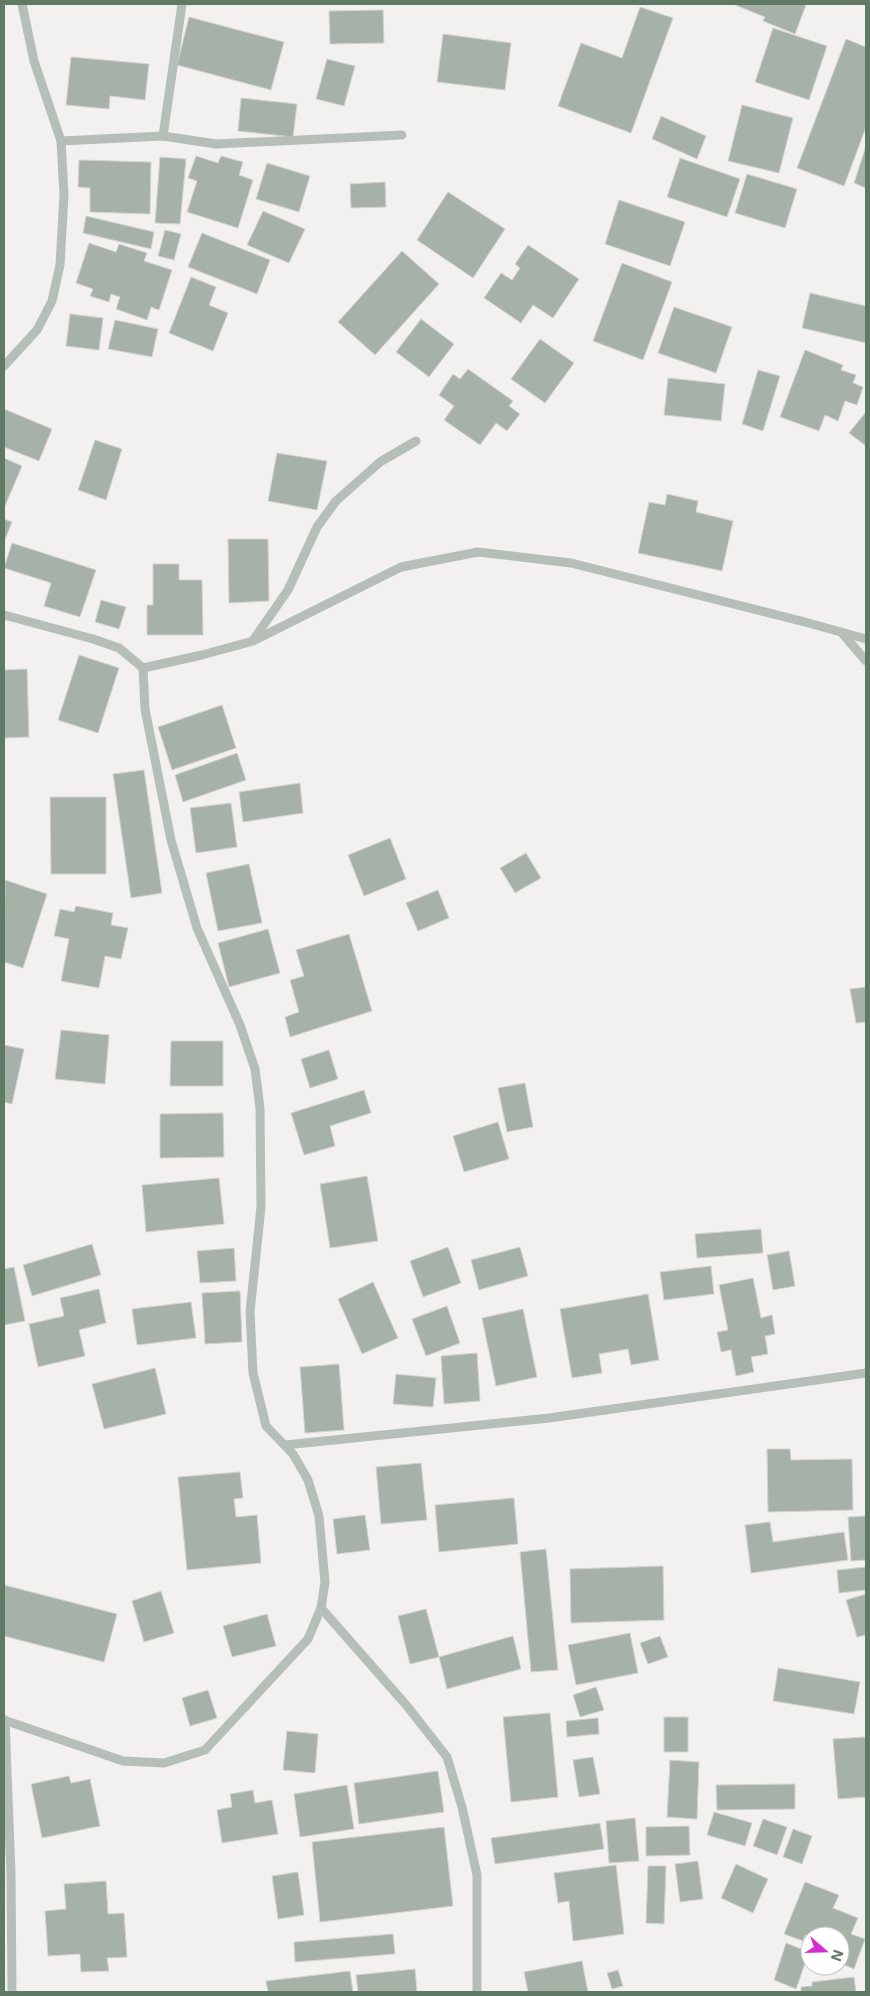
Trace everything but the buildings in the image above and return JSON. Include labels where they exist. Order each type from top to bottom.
[{"type":"street","points":[[4,366],[37,330],[52,301],[60,265],[64,195],[61,141],[34,61],[22,4]]},
{"type":"street","points":[[163,136],[182,4]]},
{"type":"street","points":[[61,141],[163,136],[216,144],[402,135]]},
{"type":"street","points":[[253,641],[288,590],[317,527],[336,501],[380,462],[416,441]]},
{"type":"street","points":[[143,668],[253,641],[402,567],[478,552],[571,563],[866,639]]},
{"type":"street","points":[[4,615],[119,648],[143,668],[145,709],[172,840],[197,928],[240,1025],[255,1069],[260,1108],[261,1207],[250,1312],[253,1373],[266,1426],[293,1454],[308,1480],[319,1516],[325,1582],[321,1608],[308,1639],[205,1750],[164,1763],[123,1761],[4,1720],[12,1992]]},
{"type":"street","points":[[841,632],[866,660]]},
{"type":"street","points":[[284,1445],[549,1418],[866,1373]]},
{"type":"street","points":[[321,1608],[407,1706],[447,1757],[462,1807],[477,1875],[477,1992]]}]
